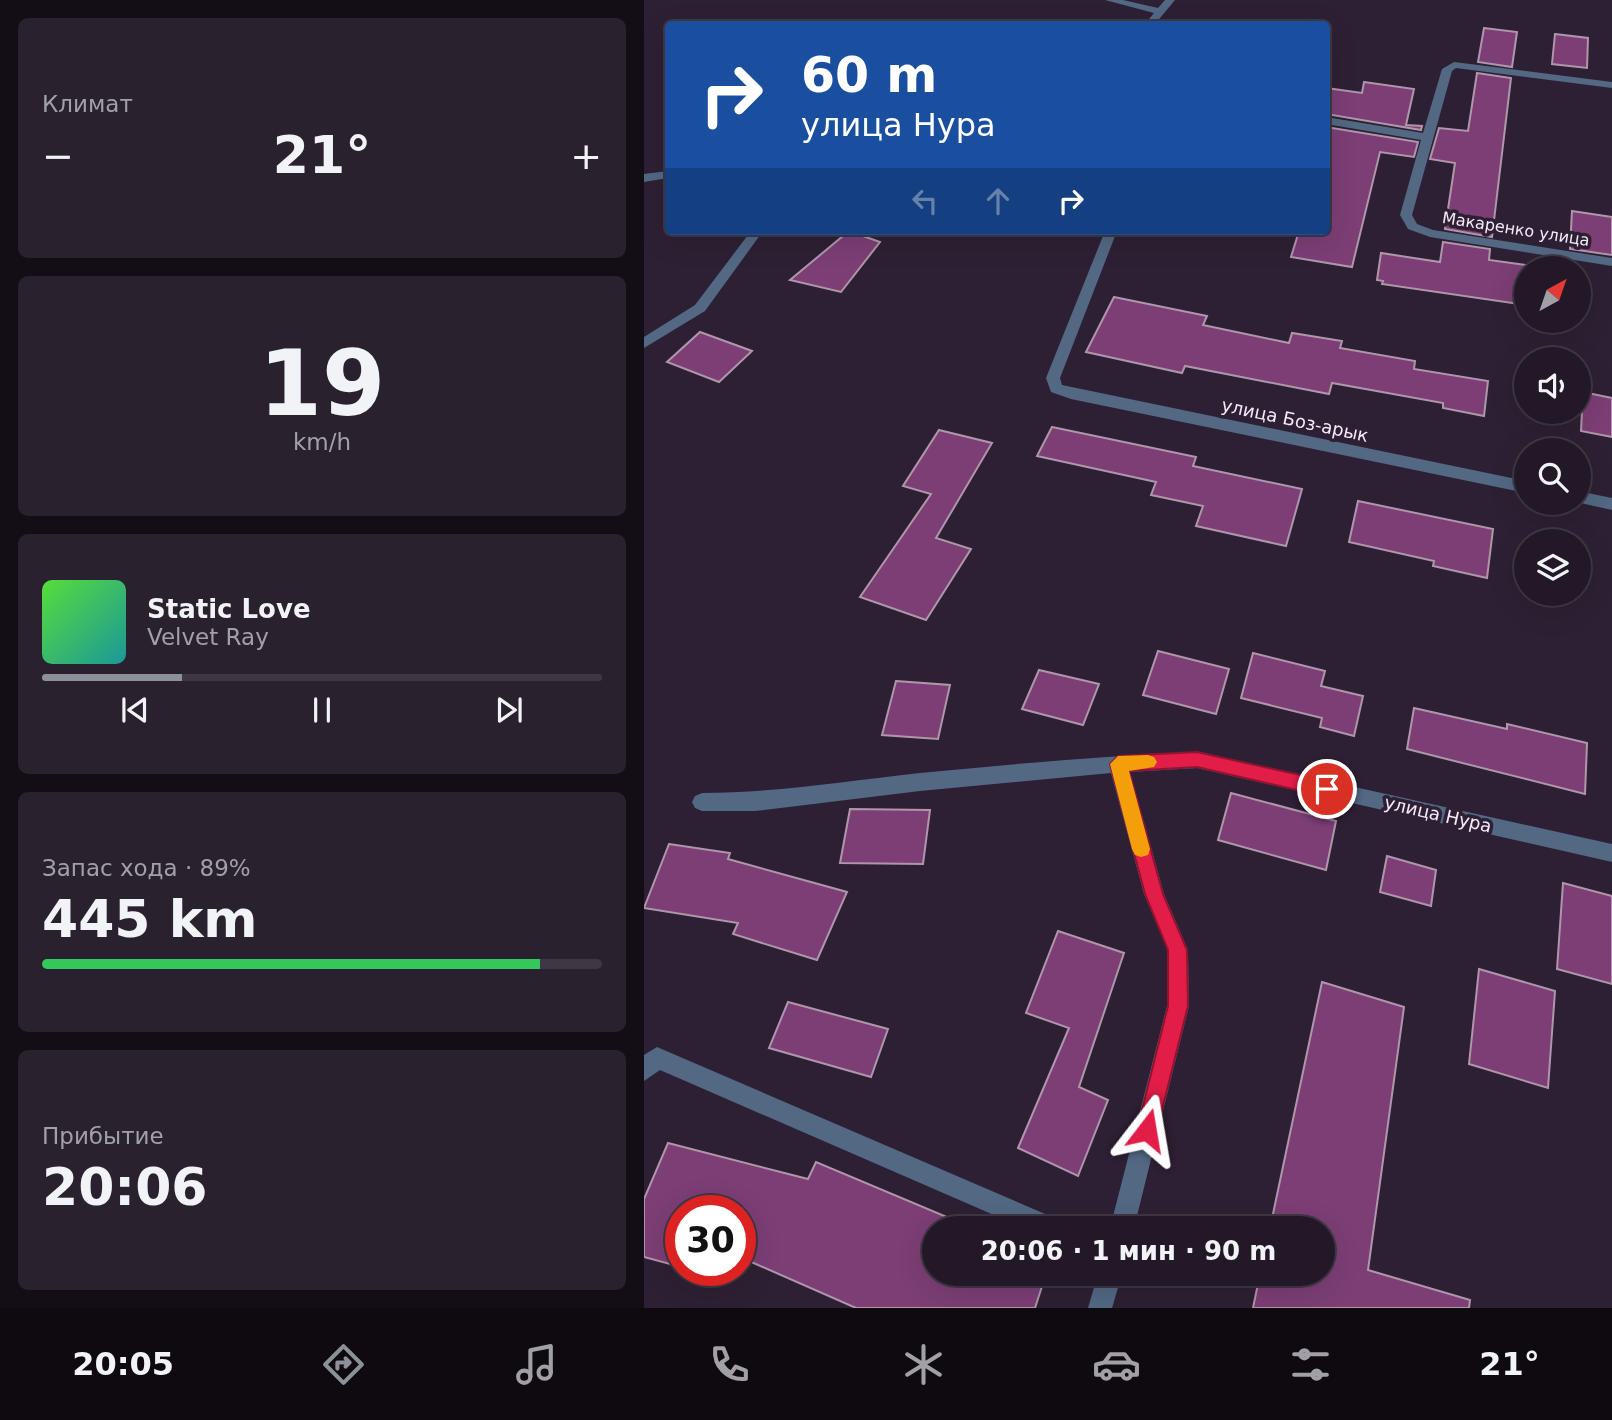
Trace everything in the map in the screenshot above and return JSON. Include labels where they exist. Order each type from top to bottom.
[{"type":"street","points":[[1110,0],[1159,11]]},
{"type":"street","points":[[1152,21],[1170,0]]},
{"type":"street","name":"Макаренко улица","points":[[1612,85],[1454,65],[1447,69],[1406,215],[1412,226],[1430,233],[1612,262]]},
{"type":"street","points":[[1330,121],[1427,137]]},
{"type":"street","points":[[644,178],[665,175]]},
{"type":"street","points":[[644,343],[700,308],[754,235]]},
{"type":"street","name":"улица Боз-арык","points":[[1109,235],[1053,379],[1056,388],[1071,394],[1514,484]]},
{"type":"street","points":[[1591,500],[1612,504]]},
{"type":"street","name":"улица Нура","points":[[702,802],[755,802],[958,778],[1197,760],[1612,853]]},
{"type":"street","points":[[1118,764],[1154,894],[1178,950],[1178,1006],[1125,1216]]},
{"type":"street","points":[[644,1070],[657,1058],[1023,1216]]},
{"type":"street","points":[[1100,1308],[1106,1286]]},
{"type":"building","points":[[1484,28],[1517,32],[1512,67],[1478,62]]},
{"type":"building","points":[[1555,34],[1588,38],[1587,68],[1552,64]]},
{"type":"building","points":[[1477,73],[1511,78],[1492,237],[1445,229],[1455,163],[1430,159],[1439,128],[1468,131]]},
{"type":"building","points":[[1364,82],[1414,89],[1406,125],[1422,126],[1421,130],[1330,115],[1330,89],[1362,93]]},
{"type":"building","points":[[1330,128],[1418,142],[1414,157],[1380,152],[1352,267],[1291,257],[1298,235],[1330,235]]},
{"type":"building","points":[[1572,211],[1612,217],[1612,255],[1570,249]]},
{"type":"building","points":[[844,235],[860,235],[880,242],[841,292],[790,280]]},
{"type":"building","points":[[1443,242],[1490,249],[1489,260],[1514,263],[1514,303],[1382,284],[1383,281],[1377,280],[1381,253],[1440,262]]},
{"type":"building","points":[[1114,297],[1207,316],[1203,325],[1289,343],[1292,333],[1342,341],[1340,348],[1415,361],[1414,369],[1488,381],[1484,416],[1443,408],[1443,403],[1332,383],[1329,394],[1185,366],[1182,373],[1086,352]]},
{"type":"building","points":[[700,332],[752,351],[719,382],[667,362]]},
{"type":"building","points":[[1591,394],[1612,398],[1612,437],[1581,431],[1581,424],[1591,424]]},
{"type":"building","points":[[1052,427],[1196,457],[1193,466],[1302,489],[1286,546],[1196,526],[1203,506],[1151,495],[1156,482],[1037,456]]},
{"type":"building","points":[[939,430],[992,443],[936,538],[971,549],[926,620],[860,597],[931,494],[903,486]]},
{"type":"building","points":[[1358,501],[1493,529],[1487,578],[1433,566],[1434,561],[1349,542]]},
{"type":"building","points":[[1158,651],[1229,669],[1216,714],[1143,695]]},
{"type":"building","points":[[1253,653],[1325,671],[1321,686],[1363,696],[1354,736],[1320,727],[1322,718],[1241,698]]},
{"type":"building","points":[[1039,670],[1099,684],[1083,725],[1022,709]]},
{"type":"building","points":[[896,681],[950,685],[938,739],[882,735]]},
{"type":"building","points":[[1414,708],[1507,729],[1507,724],[1587,743],[1585,794],[1407,749]]},
{"type":"building","points":[[1231,793],[1336,821],[1326,870],[1218,840]]},
{"type":"building","points":[[850,809],[930,810],[923,864],[840,863]]},
{"type":"building","points":[[669,844],[730,853],[728,859],[847,892],[817,960],[733,934],[738,923],[644,908]]},
{"type":"building","points":[[1387,856],[1436,870],[1431,906],[1380,892]]},
{"type":"building","points":[[1563,883],[1612,896],[1612,984],[1557,969]]},
{"type":"building","points":[[1058,931],[1124,953],[1079,1087],[1108,1100],[1078,1176],[1018,1148],[1069,1028],[1026,1013]]},
{"type":"building","points":[[1479,969],[1555,991],[1548,1088],[1469,1064]]},
{"type":"building","points":[[1322,982],[1404,1007],[1368,1270],[1470,1300],[1469,1308],[1253,1308],[1258,1286],[1335,1286],[1335,1216],[1273,1216]]},
{"type":"building","points":[[788,1002],[888,1029],[871,1077],[769,1048]]},
{"type":"building","points":[[668,1143],[808,1179],[816,1162],[944,1216],[922,1216],[922,1286],[1042,1286],[1035,1308],[856,1308],[756,1264],[756,1195],[665,1195],[665,1263],[644,1257],[644,1199]]},
{"type":"slow traffic","points":[[1141,849],[1118,764],[1148,762]]},
{"type":"route","points":[[1147,1130],[1178,1006],[1178,950],[1154,894],[1118,764],[1197,760],[1327,789]]}]
